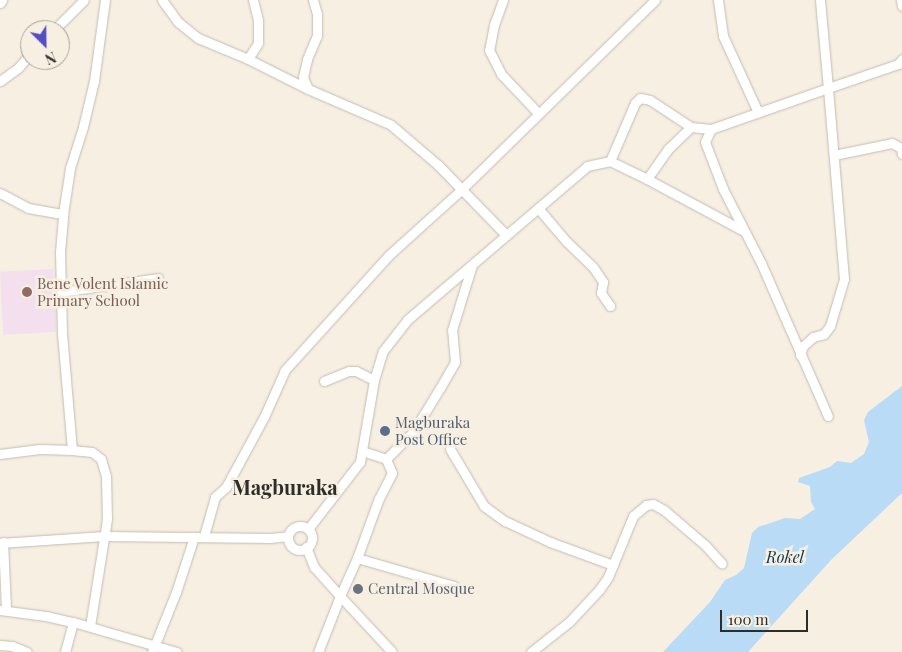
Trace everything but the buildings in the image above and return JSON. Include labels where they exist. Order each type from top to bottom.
[{"type":"street","points":[[64,20],[84,0]]},
{"type":"street","points":[[72,450],[60,292],[63,214],[70,168],[83,127],[94,81],[106,0]]},
{"type":"street","points":[[162,0],[178,22],[198,38],[248,59],[308,89],[391,126],[462,189],[506,236]]},
{"type":"street","points":[[248,59],[258,43],[258,20],[253,0]]},
{"type":"street","points":[[308,89],[303,77],[307,59],[317,36],[318,14],[313,0]]},
{"type":"street","points":[[503,0],[494,25],[489,50],[500,74],[538,113]]},
{"type":"street","points":[[204,536],[215,497],[226,487],[264,417],[285,370],[389,255],[462,189],[655,0]]},
{"type":"street","points":[[718,0],[723,36],[758,112]]},
{"type":"street","points":[[800,355],[803,346],[813,337],[824,334],[830,326],[844,279],[820,0]]},
{"type":"street","points":[[901,0],[902,6]]},
{"type":"street","points":[[610,161],[635,103],[640,98],[650,100],[691,126],[711,129],[898,64],[902,59]]},
{"type":"street","points":[[0,81],[20,66]]},
{"type":"street","points":[[647,179],[669,148],[691,126]]},
{"type":"street","points":[[711,129],[705,142],[723,188],[828,416]]},
{"type":"street","points":[[834,155],[892,143],[901,148],[902,154]]},
{"type":"street","points":[[308,528],[360,462],[374,380],[383,351],[394,336],[429,300],[587,166],[610,161],[744,232]]},
{"type":"street","points":[[0,193],[28,208],[63,214]]},
{"type":"street","points":[[538,208],[566,241],[593,267],[603,282],[601,293],[610,306]]},
{"type":"street","points":[[386,459],[413,432],[454,362],[452,330],[472,265]]},
{"type":"street","points":[[60,292],[158,278]]},
{"type":"street","points":[[324,381],[348,371],[356,371],[374,380]]},
{"type":"street","points":[[0,454],[40,449],[72,450],[92,452],[101,459],[106,476],[107,519],[90,626]]},
{"type":"street","points":[[450,449],[484,506],[498,516],[550,542],[613,565]]},
{"type":"street","points":[[318,652],[357,558],[379,498],[392,473],[386,459],[362,451]]},
{"type":"street","points":[[531,652],[588,605],[608,577],[633,516],[640,508],[653,504],[664,510],[704,545],[722,564]]},
{"type":"street","points":[[306,548],[294,548],[288,543],[288,536],[294,527],[308,528]]},
{"type":"street","points":[[306,548],[312,538],[308,528]]},
{"type":"street","points":[[177,652],[153,648],[90,626],[3,610],[2,542],[104,536],[270,538],[288,536]]},
{"type":"street","points":[[153,648],[176,592],[194,537]]},
{"type":"street","points":[[306,548],[314,567],[392,652]]},
{"type":"street","points":[[357,558],[454,586]]},
{"type":"street","points":[[65,652],[73,622]]},
{"type":"street","points":[[0,645],[12,646],[28,652]]},
{"type":"shaded area","name":"Bene Volent Islamic Primary School","points":[[53,269],[56,332],[3,335],[0,272]]},
{"type":"water","name":"Rokel","points":[[902,386],[902,493],[831,560],[748,652],[663,652],[710,602],[725,580],[736,575],[744,568],[752,533],[758,527],[785,518],[800,519],[815,509],[811,502],[810,486],[798,482],[799,478],[830,467],[837,461],[851,463],[864,454],[869,442],[864,420],[868,412]]},
{"type":"place","name":"Bene Volent Islamic Primary School","points":[[27,292]]},
{"type":"place","name":"Magburaka Post Office","points":[[385,431]]},
{"type":"place","name":"Central Mosque","points":[[358,589]]},
{"type":"district","name":"Magburaka","points":[[285,486]]}]
